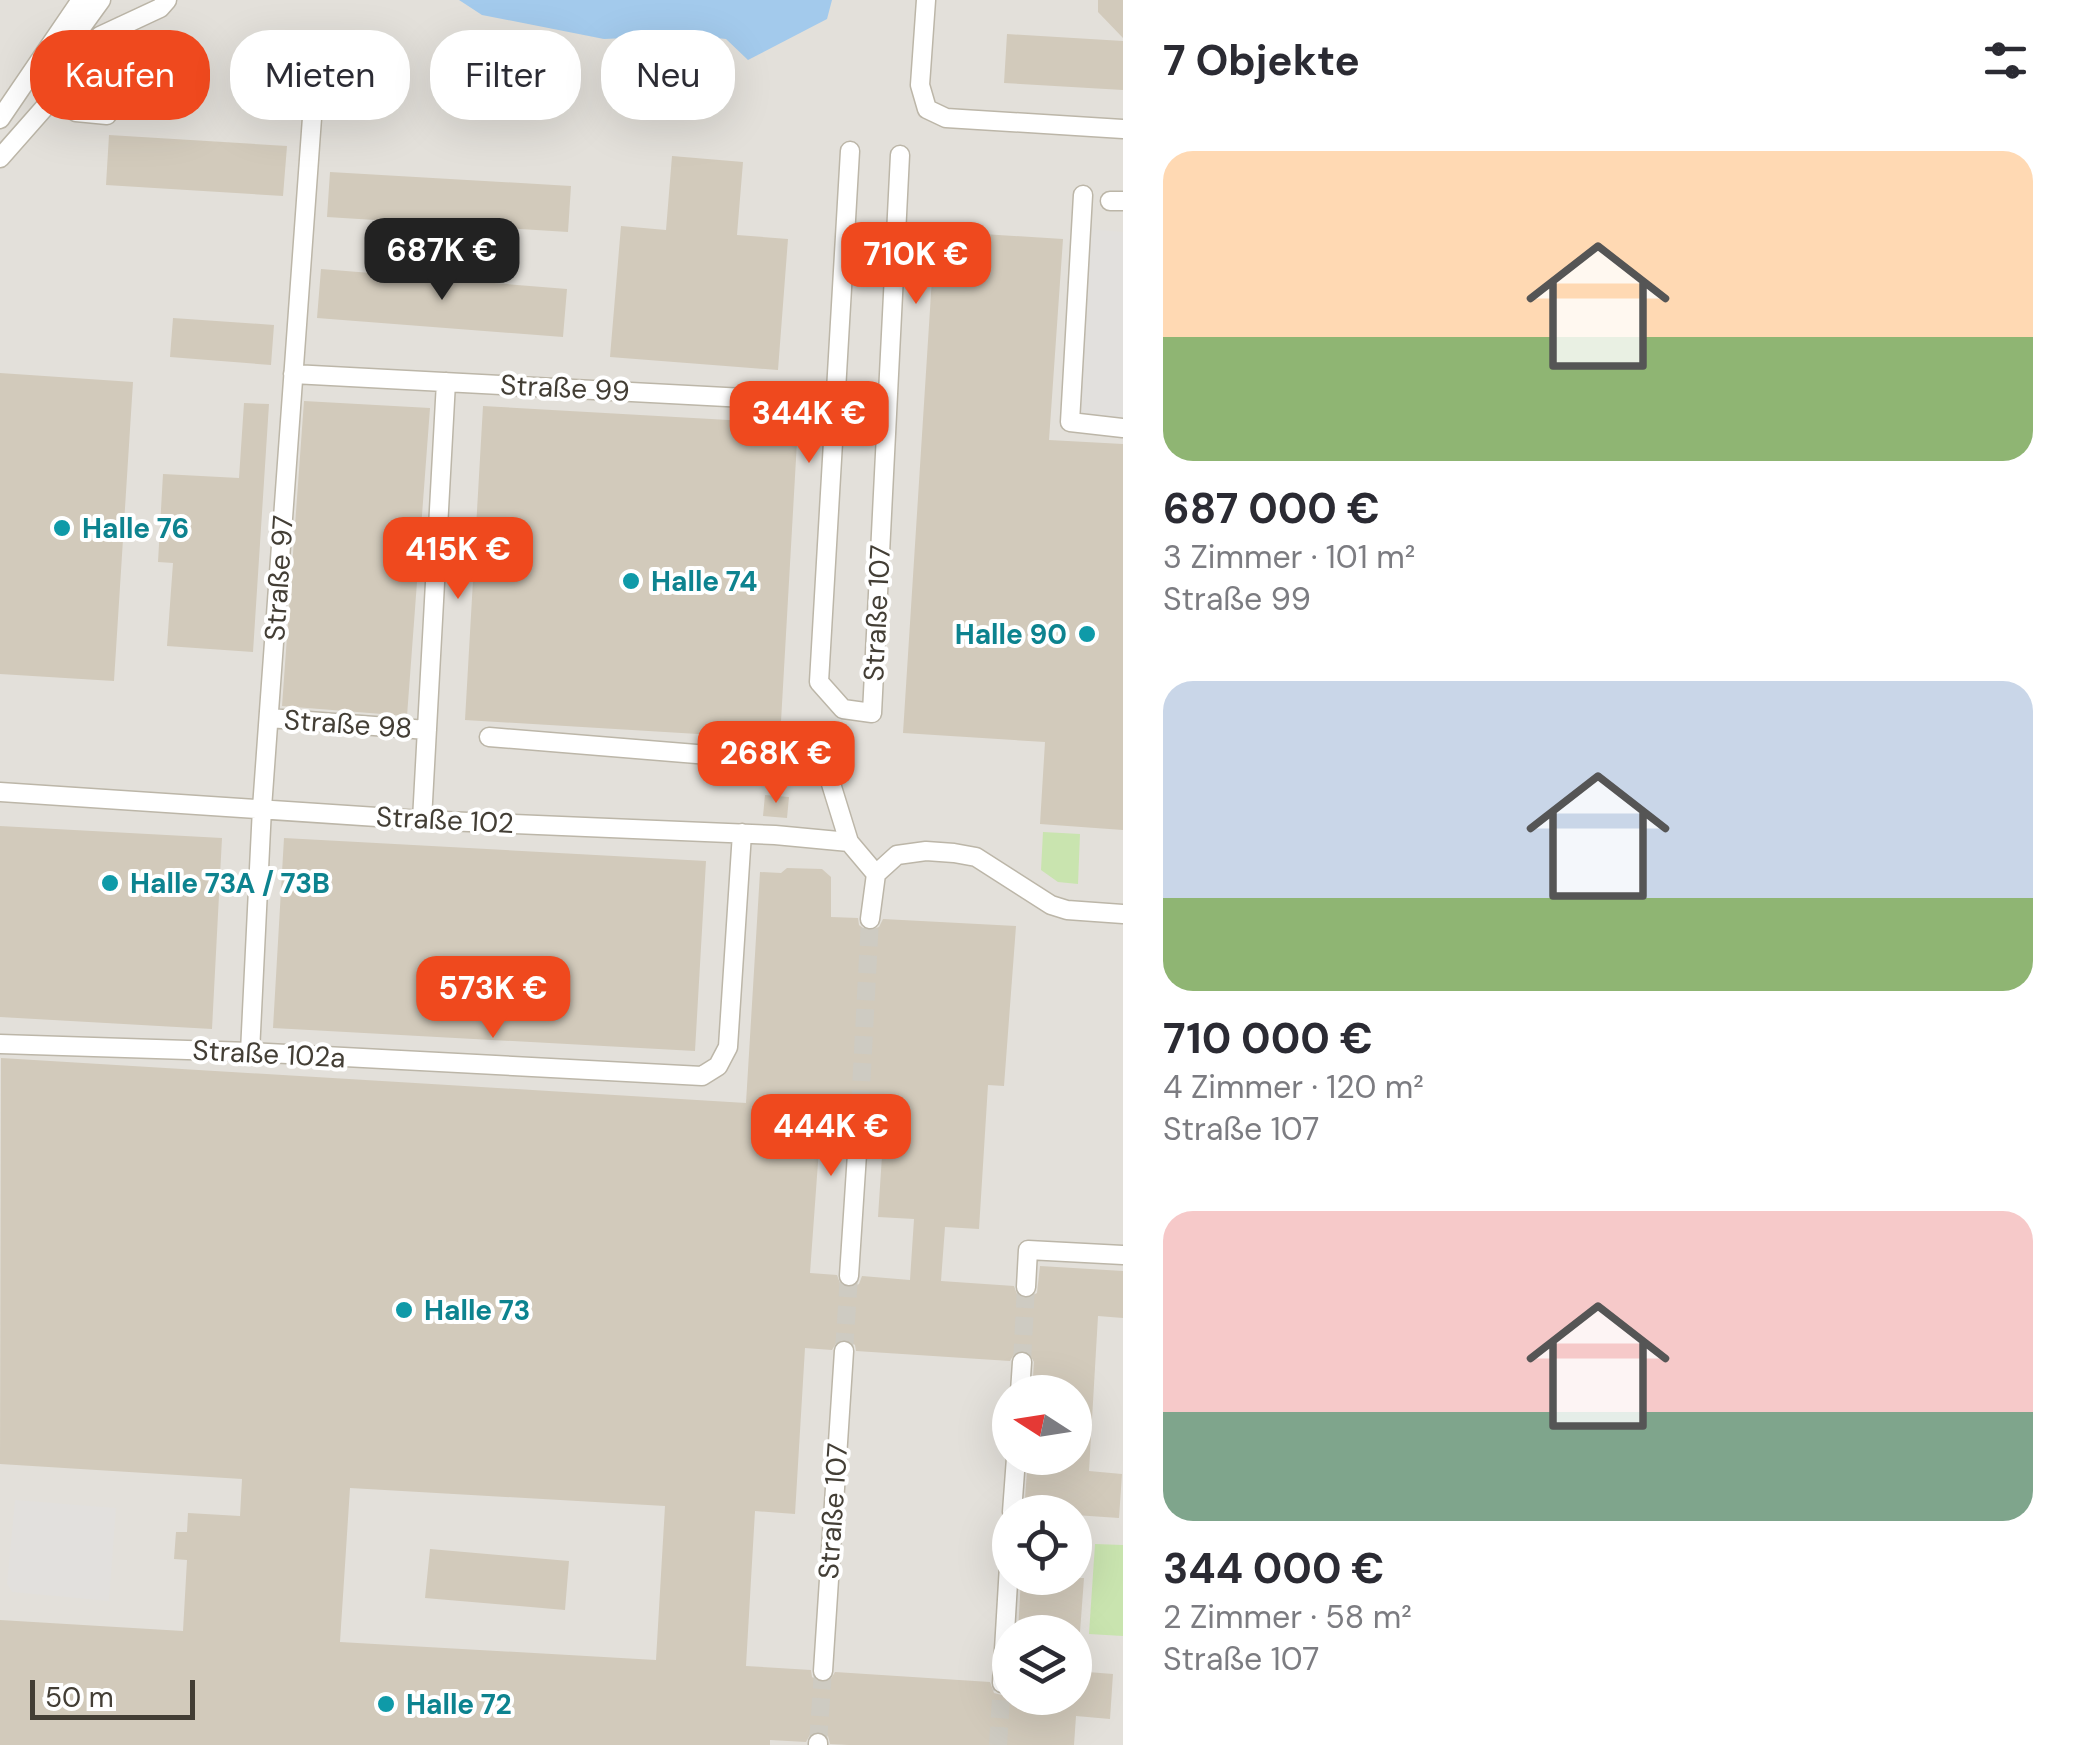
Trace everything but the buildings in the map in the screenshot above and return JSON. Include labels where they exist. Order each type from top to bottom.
[{"type":"street","points":[[0,119],[81,0]]},
{"type":"street","points":[[79,30],[101,0]]},
{"type":"street","points":[[113,30],[160,8],[167,0]]},
{"type":"street","points":[[926,0],[920,86],[928,109],[946,118],[1123,129]]},
{"type":"street","points":[[0,158],[33,120]]},
{"type":"street","name":"Straße 97","points":[[250,1052],[262,808],[311,120]]},
{"type":"street","name":"Straße 107","points":[[850,151],[819,682],[843,709],[872,713],[900,155]]},
{"type":"street","points":[[1083,195],[1070,422],[1123,428]]},
{"type":"street","name":"Straße 99","points":[[293,374],[837,403]]},
{"type":"street","name":"Straße 98","points":[[422,820],[446,382]]},
{"type":"street","name":"Straße 98","points":[[269,718],[427,730]]},
{"type":"street","points":[[488,737],[818,764],[828,774],[849,842],[876,874]]},
{"type":"street","name":"Straße 102","points":[[0,792],[422,820],[742,833],[849,842]]},
{"type":"street","name":"Straße 102a","points":[[0,1044],[250,1052],[702,1076],[718,1066],[728,1046],[742,833]]},
{"type":"street","points":[[870,919],[876,874],[897,855],[926,851],[976,857],[1051,905],[1123,914]]},
{"type":"street","points":[[848,1276],[860,1108]]},
{"type":"street","points":[[1026,1287],[1028,1256],[1123,1255]]},
{"type":"street","name":"Straße 107","points":[[823,1671],[844,1350]]},
{"type":"street","points":[[1021,1375],[1022,1362]]},
{"type":"shaded area","points":[[0,0],[1123,0],[1123,1745],[0,1745]]},
{"type":"shaded area","points":[[1088,229],[1123,232],[1123,421],[1076,418]]},
{"type":"shaded area","points":[[15,1500],[116,1508],[109,1601],[12,1592],[7,1584]]},
{"type":"green space","points":[[1043,832],[1080,834],[1078,884],[1058,882],[1041,870]]},
{"type":"green space","points":[[1095,1544],[1123,1545],[1123,1636],[1092,1634]]},
{"type":"water","points":[[459,0],[832,0],[827,19],[748,60],[735,48],[735,30],[601,30],[601,38],[581,34],[581,30],[558,30],[482,15]]},
{"type":"tunnel","points":[[860,1108],[870,919]]},
{"type":"tunnel","points":[[844,1351],[849,1276]]},
{"type":"tunnel","points":[[1022,1362],[1026,1287]]},
{"type":"tunnel","points":[[818,1743],[823,1671]]},
{"type":"tunnel","points":[[998,1745],[1000,1715]]},
{"type":"place","name":"Halle 76","points":[[62,528]]},
{"type":"place","name":"Halle 74","points":[[631,581]]},
{"type":"place","name":"Halle 90","points":[[1087,634]]},
{"type":"place","name":"Halle 73A / 73B","points":[[110,883]]},
{"type":"place","name":"Halle 73","points":[[404,1310]]},
{"type":"place","name":"Halle 72","points":[[386,1704]]}]
